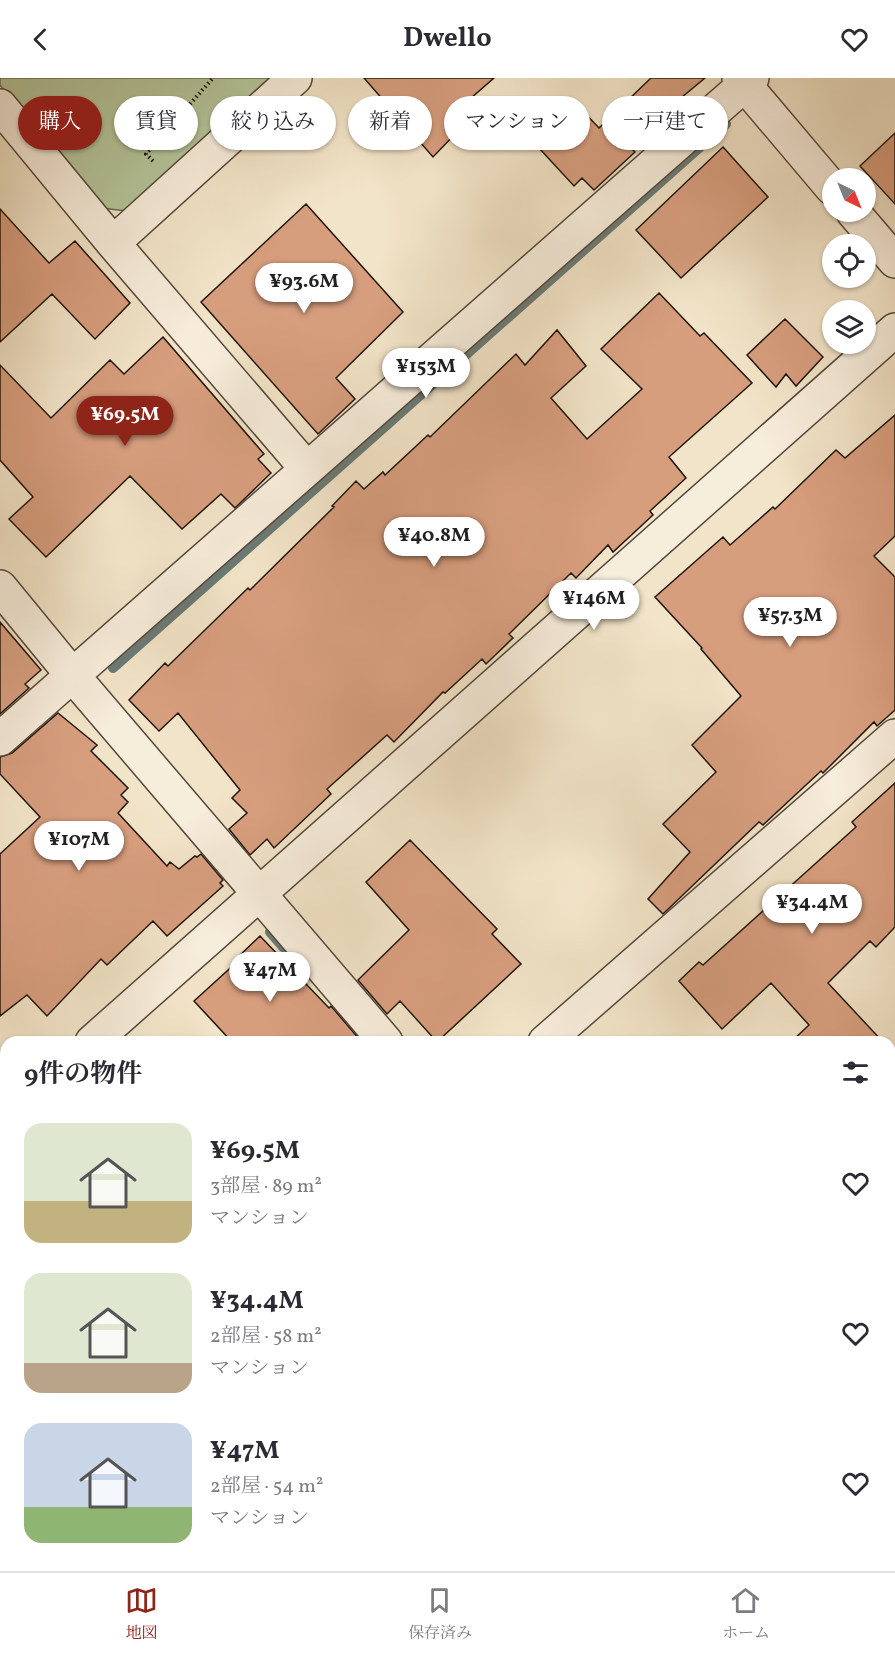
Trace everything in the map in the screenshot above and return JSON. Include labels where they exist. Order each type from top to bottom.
[{"type":"street","points":[[113,243],[295,78]]},
{"type":"street","points":[[0,739],[746,80],[822,175]]},
{"type":"street","points":[[0,106],[113,243],[307,469]]},
{"type":"street","points":[[862,222],[895,261]]},
{"type":"street","points":[[99,1036],[895,330]]},
{"type":"street","points":[[0,587],[73,676],[381,1036]]},
{"type":"street","points":[[552,1036],[895,736]]},
{"type":"path","points":[[175,187],[146,154],[213,78]]},
{"type":"green space","points":[[0,78],[274,78],[254,96],[210,96],[210,136],[198,146],[198,96],[114,96],[114,150],[194,150],[126,211],[102,208],[54,150],[102,150],[102,96],[18,96],[18,107],[0,85]]},
{"type":"building","points":[[364,78],[494,78],[473,96],[444,96],[444,146],[433,157],[427,150],[432,150],[432,96],[380,96]]},
{"type":"building","points":[[651,78],[705,78],[683,96],[632,96]]},
{"type":"building","points":[[590,118],[599,128],[602,125],[602,150],[633,150],[635,152],[594,190],[582,178],[574,186],[541,150],[590,150]]},
{"type":"building","points":[[895,133],[895,204],[876,183],[876,168],[860,166]]},
{"type":"building","points":[[720,150],[726,150],[768,197],[681,278],[636,230]]},
{"type":"building","points":[[306,204],[403,312],[336,378],[355,399],[318,434],[201,302]]},
{"type":"building","points":[[0,209],[49,263],[75,241],[130,303],[95,339],[52,294],[0,342]]},
{"type":"building","points":[[659,293],[700,336],[704,333],[752,383],[669,457],[686,478],[650,511],[653,515],[613,552],[608,545],[576,578],[571,573],[509,634],[513,638],[486,664],[482,659],[445,693],[443,692],[394,742],[387,735],[327,789],[331,794],[274,848],[267,839],[250,855],[229,829],[247,813],[232,798],[240,790],[178,713],[159,731],[129,700],[165,663],[168,666],[248,588],[250,590],[334,507],[332,506],[356,481],[364,489],[383,472],[385,475],[428,435],[430,437],[516,354],[525,365],[557,330],[586,366],[551,398],[587,439],[642,389],[601,349]]},
{"type":"building","points":[[785,319],[823,357],[796,386],[786,374],[776,387],[747,355]]},
{"type":"building","points":[[163,337],[264,454],[258,459],[271,473],[235,508],[221,494],[182,529],[130,476],[46,557],[9,519],[33,497],[0,460],[0,365],[51,418],[110,360],[124,374]]},
{"type":"building","points":[[895,415],[895,536],[874,556],[895,577],[895,710],[877,726],[874,722],[823,773],[821,771],[763,825],[759,822],[663,914],[648,899],[690,852],[663,824],[716,772],[692,745],[741,696],[702,648],[655,597],[723,537],[730,545],[773,507],[775,509],[836,450],[845,458]]},
{"type":"building","points":[[0,622],[41,670],[25,684],[29,688],[0,714]]},
{"type":"building","points":[[58,713],[97,745],[91,751],[128,788],[121,795],[128,802],[118,813],[167,866],[170,862],[179,869],[201,854],[223,880],[220,883],[223,886],[167,936],[153,921],[107,965],[101,959],[47,1016],[27,995],[0,1016],[0,854],[40,817],[0,774],[0,757],[12,753]]},
{"type":"building","points":[[895,783],[895,927],[876,947],[870,941],[828,983],[877,1036],[797,1036],[809,1025],[771,983],[722,1029],[679,981],[699,962],[703,965],[856,827],[852,822]]},
{"type":"building","points":[[410,840],[497,929],[492,934],[521,964],[443,1036],[432,1036],[400,1001],[387,1014],[358,980],[409,930],[366,882]]},
{"type":"building","points":[[260,936],[329,1008],[331,1006],[357,1036],[226,1036],[194,1001],[238,961],[236,959]]},
{"type":"waterway","points":[[113,668],[697,150]]},
{"type":"waterway","points":[[270,932],[283,947]]}]
